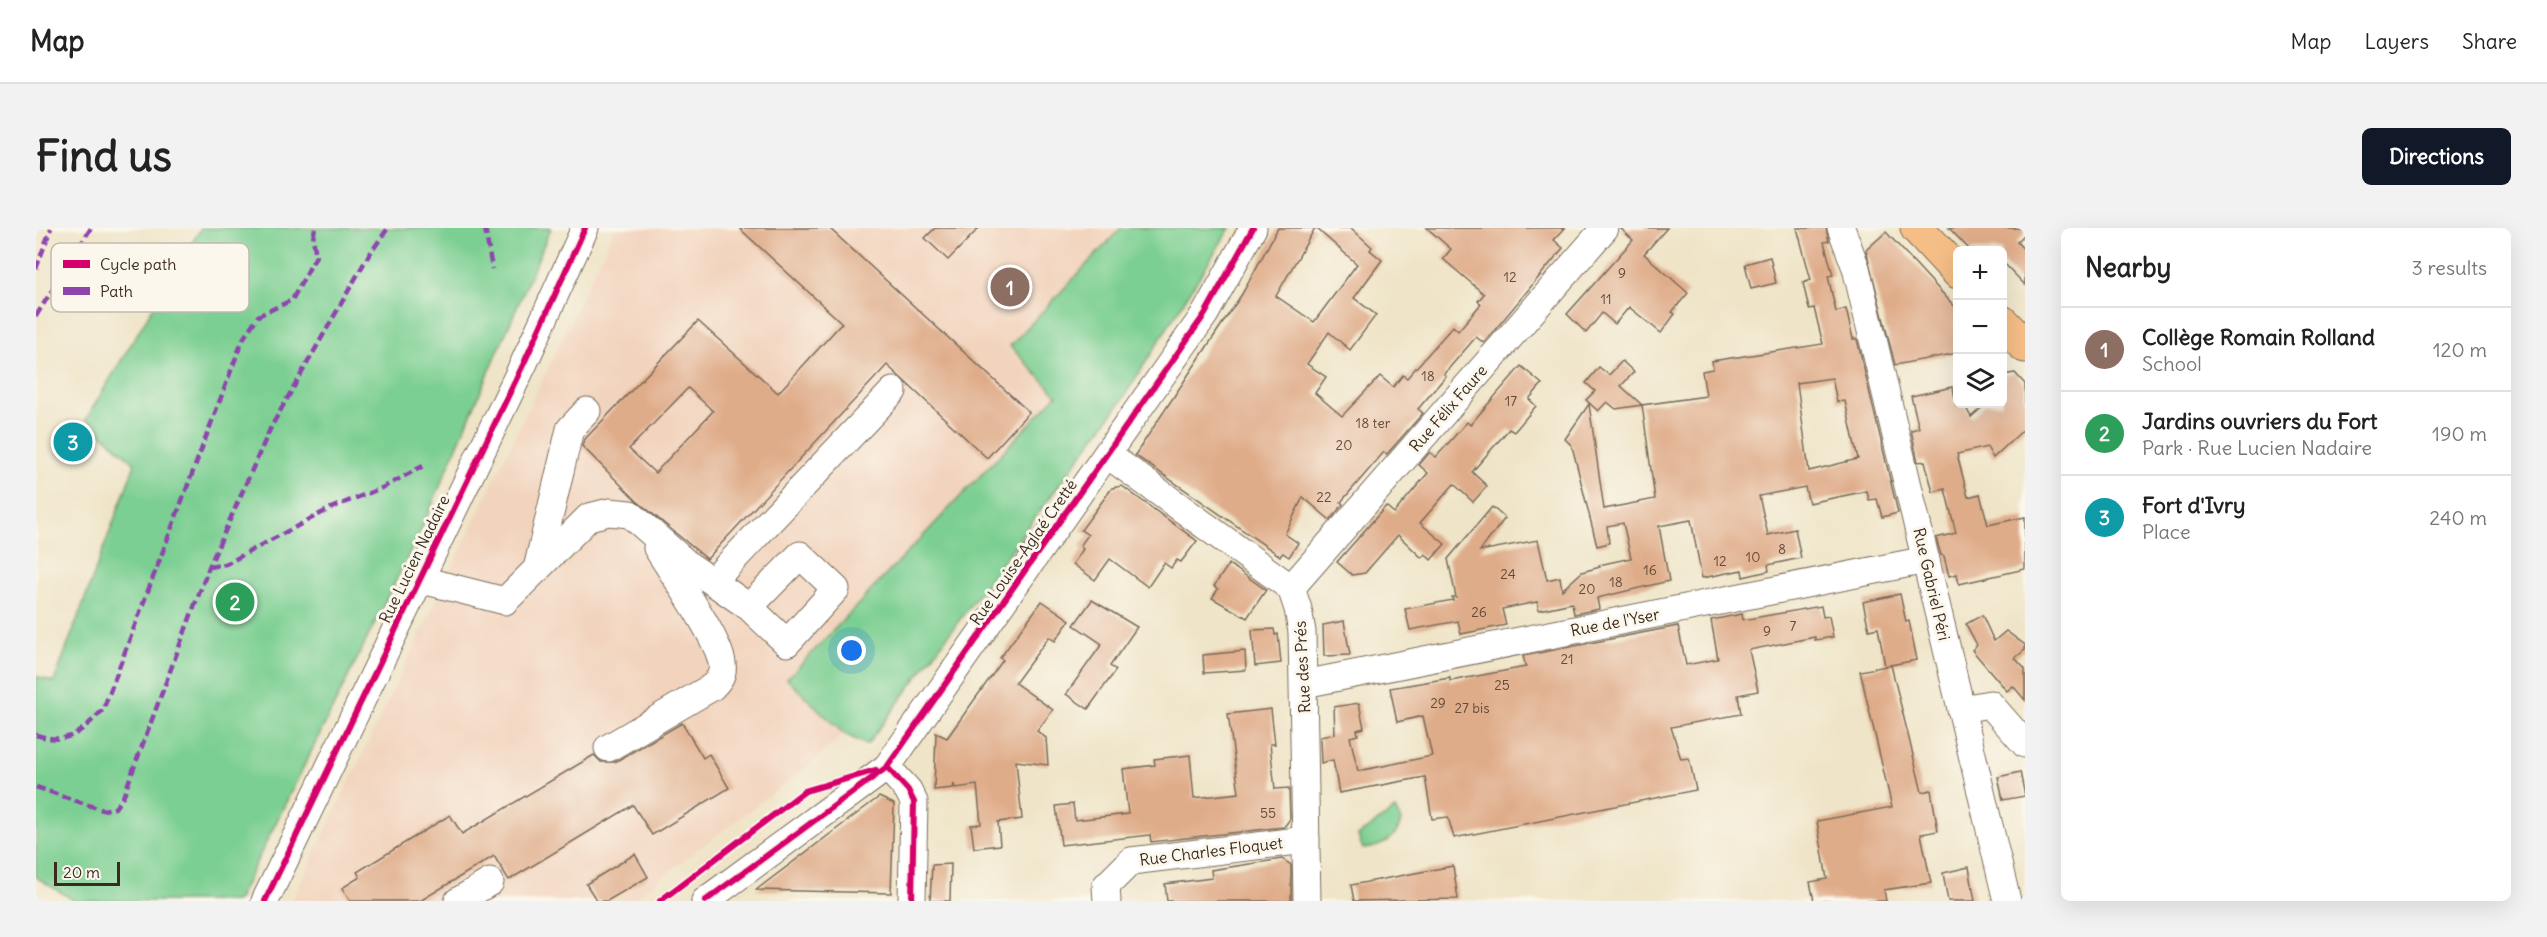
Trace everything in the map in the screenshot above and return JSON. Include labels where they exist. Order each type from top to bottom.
[{"type":"main road","points":[[1917,228],[1953,267]]},
{"type":"main road","points":[[2007,326],[2025,346]]},
{"type":"street","name":"Rue Lucien Nadaire","points":[[265,901],[418,579],[525,363],[585,228]]},
{"type":"street","name":"Rue Louise-Aglaé Cretté","points":[[705,901],[887,767],[1205,314],[1253,228]]},
{"type":"street","name":"Rue Félix Faure","points":[[1291,588],[1605,228]]},
{"type":"street","name":"Rue Gabriel Péri","points":[[1841,228],[1856,268],[2007,901]]},
{"type":"street","name":"Rue Gabriel Péri","points":[[1855,228],[1856,268]]},
{"type":"street","points":[[713,581],[893,392]]},
{"type":"street","points":[[537,569],[570,429],[586,411]]},
{"type":"street","points":[[1108,455],[1291,588]]},
{"type":"street","points":[[418,579],[505,601],[590,517],[609,512],[630,514],[687,564],[749,607],[787,643],[836,589],[768,524]]},
{"type":"street","points":[[608,748],[712,687],[721,678],[723,663],[715,642],[644,526]]},
{"type":"street","points":[[749,607],[800,555]]},
{"type":"street","name":"Rue de l'Yser","points":[[1304,684],[1926,560]]},
{"type":"street","name":"Rue des Prés","points":[[1291,588],[1302,632],[1307,901]]},
{"type":"street","points":[[1961,709],[1990,704],[2025,744]]},
{"type":"street","points":[[887,767],[908,790],[914,802],[912,901]]},
{"type":"street","name":"Rue Charles Floquet","points":[[1107,901],[1106,886],[1131,861],[1306,840]]},
{"type":"street","points":[[458,901],[490,882]]},
{"type":"shaded area","points":[[615,228],[1121,228],[1011,346],[1057,394],[787,678],[844,734],[802,771],[630,901],[292,901]]},
{"type":"green space","points":[[201,228],[551,228],[422,528],[237,901],[75,901],[36,877],[36,676],[54,682],[135,464],[86,419],[150,312],[249,312],[249,243],[192,243]]},
{"type":"green space","points":[[1121,228],[1230,228],[1122,400],[867,745],[844,734],[787,679],[1057,395],[1010,346]]},
{"type":"green space","points":[[1395,809],[1401,821],[1392,838],[1382,844],[1363,849],[1358,836]]},
{"type":"building","points":[[739,228],[829,228],[1029,412],[987,458],[887,365],[707,559],[637,501],[582,446],[584,440],[698,321],[778,393],[842,323]],"holes":[[[688,388],[713,411],[655,473],[629,449]]]},
{"type":"building","points":[[935,228],[979,228],[948,260],[925,238]]},
{"type":"building","points":[[1278,228],[1315,228],[1276,296],[1314,322],[1357,264],[1316,228],[1351,228],[1372,247],[1370,250],[1382,260],[1354,298],[1376,315],[1350,350],[1329,332],[1307,364],[1326,377],[1315,393],[1342,416],[1380,376],[1393,387],[1403,375],[1407,378],[1453,326],[1458,331],[1481,304],[1478,301],[1484,294],[1443,259],[1451,249],[1427,228],[1565,228],[1554,240],[1563,248],[1484,343],[1476,337],[1444,374],[1446,376],[1418,409],[1423,413],[1387,454],[1384,452],[1341,502],[1343,504],[1330,520],[1303,497],[1285,534],[1298,543],[1289,557],[1283,553],[1280,556],[1135,455],[1242,294]]},
{"type":"building","points":[[1620,228],[1667,228],[1644,254],[1688,293],[1672,312],[1675,314],[1661,333],[1629,307],[1615,324],[1602,313],[1586,333],[1567,314],[1633,240]]},
{"type":"building","points":[[1797,228],[1826,228],[1829,241],[1824,242],[1833,275],[1828,276],[1836,312],[1846,309],[1853,339],[1857,339],[1898,513],[1882,517],[1877,499],[1869,500],[1867,491],[1809,503],[1805,487],[1759,496],[1768,535],[1795,529],[1801,558],[1768,565],[1769,571],[1743,577],[1742,570],[1702,578],[1691,520],[1659,526],[1669,581],[1597,598],[1599,609],[1574,614],[1572,603],[1539,610],[1537,602],[1502,609],[1506,625],[1461,634],[1458,621],[1410,630],[1405,609],[1453,600],[1452,597],[1456,597],[1448,559],[1492,507],[1505,518],[1480,551],[1538,540],[1547,580],[1560,577],[1562,590],[1582,572],[1600,567],[1599,565],[1631,558],[1623,523],[1607,526],[1609,543],[1597,546],[1572,446],[1565,439],[1589,404],[1604,509],[1655,499],[1642,405],[1706,396],[1702,371],[1713,369],[1712,361],[1823,344],[1814,308],[1809,309],[1803,283],[1811,280]],"holes":[[[1832,378],[1837,402],[1845,401],[1858,459],[1809,471],[1797,383]]]},
{"type":"building","points":[[1949,228],[2025,228],[2025,234],[2017,242],[2025,251],[2025,285],[2007,266],[2007,246],[1966,246]]},
{"type":"building","points":[[1886,232],[1953,305],[1953,354],[1895,365],[1866,250]]},
{"type":"building","points":[[1770,257],[1776,283],[1751,289],[1745,264]]},
{"type":"building","points":[[1622,361],[1634,372],[1621,386],[1642,405],[1616,409],[1607,402],[1598,411],[1586,400],[1595,391],[1586,383],[1599,367],[1609,375]]},
{"type":"building","points":[[1521,366],[1542,384],[1529,399],[1536,406],[1514,432],[1509,429],[1472,472],[1487,486],[1473,502],[1454,484],[1420,523],[1445,544],[1431,560],[1425,554],[1422,558],[1398,535],[1365,573],[1352,575],[1337,562],[1386,506],[1394,513],[1428,473],[1419,465],[1430,452],[1436,457],[1467,422],[1470,425]]},
{"type":"building","points":[[2015,373],[2025,384],[2025,428],[1993,458],[1987,447],[1957,454],[1968,497],[1980,494],[1988,525],[2025,517],[2025,569],[1959,584],[1957,574],[1949,576],[1936,538],[1956,533],[1945,489],[1933,492],[1925,461],[1918,462],[1911,430],[1919,428],[1911,396],[1953,387],[1953,408],[1966,408],[1971,417],[1981,408],[2007,408],[2007,374]]},
{"type":"building","points":[[1122,486],[1197,541],[1181,562],[1177,560],[1171,568],[1164,563],[1148,587],[1110,559],[1095,580],[1073,564],[1083,549],[1080,546],[1088,535],[1081,530],[1112,488]]},
{"type":"building","points":[[1229,564],[1266,590],[1247,618],[1212,598],[1218,589],[1214,586]]},
{"type":"building","points":[[1900,594],[1906,622],[1909,621],[1917,660],[1885,666],[1878,628],[1869,630],[1863,602]]},
{"type":"building","points":[[1092,600],[1137,627],[1110,666],[1116,670],[1088,709],[1066,694],[1102,644],[1074,625]]},
{"type":"building","points":[[1042,601],[1070,620],[1055,641],[1049,637],[1015,683],[1053,710],[1037,731],[1046,738],[1048,765],[1016,761],[1022,819],[998,822],[1000,845],[974,848],[971,825],[981,824],[977,785],[955,788],[954,784],[953,788],[934,790],[936,733],[947,738],[1003,660],[1000,658]]},
{"type":"building","points":[[1821,606],[1823,617],[1829,616],[1833,637],[1815,640],[1815,637],[1749,650],[1758,691],[1738,695],[1741,714],[1671,727],[1681,759],[1689,758],[1696,790],[1454,838],[1448,817],[1432,819],[1425,777],[1339,793],[1333,760],[1321,763],[1320,737],[1335,734],[1334,707],[1359,703],[1364,728],[1357,730],[1358,735],[1350,737],[1358,771],[1432,756],[1423,716],[1397,722],[1390,688],[1450,678],[1450,681],[1526,667],[1523,656],[1678,626],[1686,665],[1718,659],[1711,620],[1742,614],[1743,620]]},
{"type":"building","points":[[1982,615],[1994,641],[2006,631],[2025,645],[2025,650],[2015,658],[2025,669],[2025,700],[2013,686],[2007,691],[1972,650],[1977,645],[1966,624]]},
{"type":"building","points":[[1344,621],[1350,655],[1324,656],[1323,625]]},
{"type":"building","points":[[1274,629],[1275,635],[1278,634],[1281,663],[1255,666],[1252,630]]},
{"type":"building","points":[[1245,651],[1246,670],[1204,673],[1203,655]]},
{"type":"building","points":[[1891,665],[1922,792],[1931,790],[1938,831],[1921,834],[1931,883],[1884,890],[1886,901],[1814,901],[1810,882],[1827,879],[1817,821],[1892,807],[1860,671]]},
{"type":"building","points":[[1271,709],[1275,744],[1270,744],[1275,789],[1289,788],[1290,819],[1284,827],[1151,842],[1150,835],[1061,845],[1056,806],[1073,804],[1075,820],[1128,814],[1123,769],[1155,765],[1154,759],[1190,755],[1194,798],[1239,793],[1228,714]]},
{"type":"building","points":[[682,723],[703,758],[709,754],[729,788],[652,835],[633,805],[509,880],[494,856],[420,901],[350,901],[342,888],[360,877],[357,872],[450,815],[462,834],[594,755],[601,762],[615,762]]},
{"type":"building","points":[[2020,772],[2025,796],[2003,800],[1998,777]]},
{"type":"building","points":[[879,797],[894,804],[891,893],[756,890]]},
{"type":"building","points":[[635,854],[648,877],[607,901],[597,901],[586,884]]},
{"type":"building","points":[[1282,859],[1291,865],[1291,901],[1167,901],[1165,884],[1212,878],[1211,870]]},
{"type":"building","points":[[951,864],[950,901],[930,901],[932,865]]},
{"type":"building","points":[[1453,866],[1458,899],[1354,901],[1351,885]]},
{"type":"building","points":[[1969,867],[1975,901],[1948,901],[1943,873]]},
{"type":"marked path","points":[[36,269],[51,228]]},
{"type":"marked path","points":[[82,243],[91,228]]},
{"type":"marked path","points":[[36,735],[57,739],[66,738],[80,731],[103,710],[243,339],[258,316],[292,300],[316,256],[313,238],[315,228]]},
{"type":"marked path","points":[[36,787],[103,810],[115,808],[123,797],[209,567],[271,427],[367,258],[388,228]]},
{"type":"marked path","points":[[485,228],[492,269]]},
{"type":"marked path","points":[[36,316],[51,292]]},
{"type":"marked path","points":[[209,567],[226,564],[331,508],[384,487],[423,466]]},
{"type":"cycle path","points":[[265,901],[524,363],[585,228]]},
{"type":"cycle path","points":[[705,901],[887,767],[1205,314],[1253,228]]},
{"type":"cycle path","points":[[887,767],[908,790],[914,802],[912,901]]},
{"type":"cycle path","points":[[660,901],[805,791],[876,770]]},
{"type":"place","name":"Collège Romain Rolland","points":[[1010,287]]},
{"type":"place","name":"Fort d'Ivry","points":[[73,442]]},
{"type":"place","name":"Jardins ouvriers du Fort","points":[[235,602]]}]
